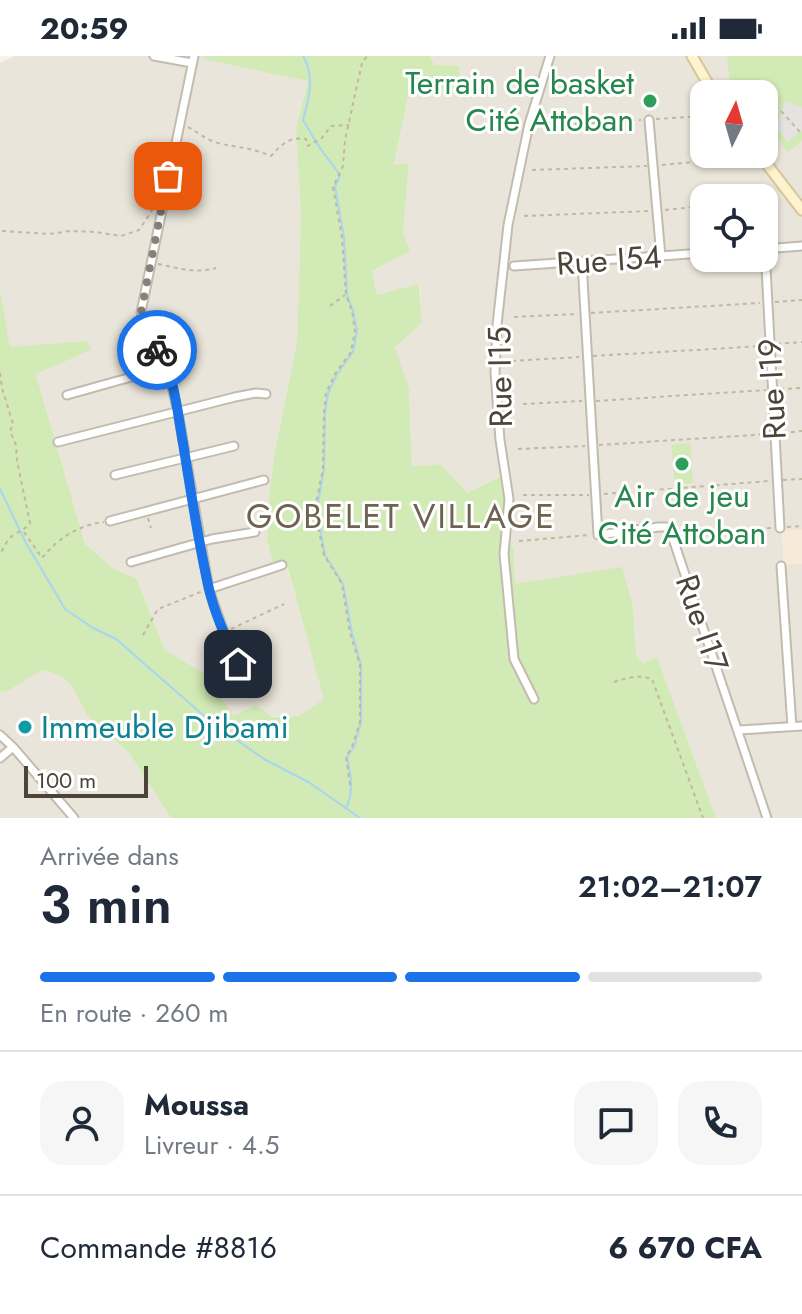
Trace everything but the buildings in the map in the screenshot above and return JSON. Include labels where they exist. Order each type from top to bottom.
[{"type":"street","points":[[154,56],[193,60],[141,312],[147,334],[167,367],[178,412],[209,589],[238,664]]},
{"type":"street","name":"Rue I15","points":[[534,699],[514,659],[504,554],[509,499],[500,440],[495,372],[508,225],[529,124],[550,56]]},
{"type":"street","points":[[692,56],[706,80]]},
{"type":"street","points":[[649,120],[661,257]]},
{"type":"street","points":[[770,168],[802,209]]},
{"type":"street","points":[[778,248],[802,246]]},
{"type":"street","name":"Rue I54","points":[[514,266],[690,254]]},
{"type":"street","points":[[582,262],[598,535]]},
{"type":"street","name":"Rue I19","points":[[766,272],[780,528]]},
{"type":"street","points":[[67,395],[167,367]]},
{"type":"street","points":[[58,442],[235,397],[266,394]]},
{"type":"street","points":[[115,475],[234,446]]},
{"type":"street","points":[[110,521],[264,480]]},
{"type":"street","name":"Rue I17","points":[[598,535],[659,527],[668,528],[671,533],[767,818]]},
{"type":"street","points":[[131,562],[201,542],[255,532]]},
{"type":"street","points":[[209,589],[282,565]]},
{"type":"street","points":[[781,566],[792,727]]},
{"type":"street","points":[[739,730],[802,726]]},
{"type":"street","points":[[0,735],[74,818]]},
{"type":"street","points":[[0,758],[13,747]]},
{"type":"path","points":[[350,785],[346,757],[360,722],[360,665],[350,633],[342,584],[324,555],[316,503],[323,469],[326,393],[351,352],[355,331],[346,295],[342,237],[333,187],[343,166],[345,140],[362,63],[367,56]]},
{"type":"path","points":[[778,110],[800,132]]},
{"type":"path","points":[[543,126],[690,117]]},
{"type":"path","points":[[180,123],[205,138],[271,156],[283,143],[297,138],[306,139],[308,146],[322,138],[331,126],[349,125]]},
{"type":"path","points":[[532,170],[690,162]]},
{"type":"path","points":[[2,231],[49,234],[96,232],[121,236],[139,230],[156,205],[163,202]]},
{"type":"path","points":[[524,216],[690,207]]},
{"type":"path","points":[[150,262],[194,271],[216,268]]},
{"type":"path","points":[[330,306],[346,295]]},
{"type":"path","points":[[514,317],[802,300]]},
{"type":"path","points":[[512,361],[802,342]]},
{"type":"path","points":[[0,373],[13,424],[10,431],[16,445],[30,523],[9,539],[0,554]]},
{"type":"path","points":[[523,404],[802,388]]},
{"type":"path","points":[[518,449],[802,431]]},
{"type":"path","points":[[523,495],[595,495],[802,479]]},
{"type":"path","points":[[146,512],[151,528]]},
{"type":"path","points":[[23,531],[42,558],[51,547],[81,528],[110,521]]},
{"type":"path","points":[[671,533],[802,526]]},
{"type":"path","points":[[519,541],[598,535]]},
{"type":"path","points":[[143,635],[158,609],[209,589]]},
{"type":"path","points":[[224,632],[284,604]]},
{"type":"path","points":[[614,682],[632,677],[652,679],[703,818]]},
{"type":"shaded area","points":[[15,56],[204,56],[204,59],[308,80],[296,128],[301,216],[297,343],[275,450],[267,539],[273,562],[285,561],[325,699],[299,716],[234,716],[206,676],[165,650],[136,578],[114,569],[85,544],[36,374],[90,350],[86,341],[10,348],[0,290],[0,63]]},
{"type":"shaded area","points":[[430,56],[802,56],[802,818],[716,818],[657,657],[643,663],[636,655],[633,607],[515,584],[514,548],[503,544],[503,474],[468,493],[440,464],[412,468],[409,389],[394,347],[422,323],[420,285],[377,295],[372,271],[410,251],[403,232],[409,163],[394,166],[409,92],[459,87],[433,65]]},
{"type":"shaded area","points":[[785,101],[802,107],[802,130],[788,142],[778,130]]},
{"type":"shaded area","points":[[781,530],[802,530],[802,564],[784,565]]},
{"type":"shaded area","points":[[42,670],[59,675],[71,685],[87,715],[129,753],[171,818],[0,818],[0,692],[8,691]]},
{"type":"green space","points":[[204,56],[430,56],[434,65],[459,66],[459,87],[409,92],[394,165],[409,163],[403,232],[410,251],[372,271],[377,295],[419,284],[422,323],[395,347],[409,389],[412,467],[440,464],[468,493],[504,474],[503,543],[514,548],[515,584],[622,567],[633,607],[636,655],[643,663],[657,657],[716,818],[171,818],[129,753],[87,715],[71,685],[59,675],[42,670],[8,691],[0,692],[0,290],[10,347],[87,341],[91,350],[36,374],[85,544],[114,569],[136,578],[165,650],[206,675],[234,716],[256,705],[272,717],[299,716],[324,699],[286,562],[273,562],[267,539],[275,450],[297,343],[301,216],[296,128],[308,81],[203,59]]},
{"type":"green space","points":[[727,56],[802,56],[802,141],[788,152],[778,140],[778,80],[730,80]]},
{"type":"green space","name":"Air de jeu Cité Attoban","points":[[690,443],[693,483],[675,485],[671,445]]},
{"type":"waterway","points":[[303,56],[310,79],[303,120],[340,175],[335,187],[344,237],[347,295],[357,331],[353,352],[328,393],[324,469],[318,503],[325,555],[343,584],[361,665],[361,722],[354,747],[347,757],[351,790],[346,808]]},
{"type":"waterway","points":[[0,489],[26,543],[65,609],[116,639],[211,722],[360,818]]},
{"type":"way so far","points":[[157,350],[147,334],[141,312],[168,176]]},
{"type":"place","name":"Terrain de basket Cité Attoban","points":[[650,101]]},
{"type":"place","name":"Air de jeu Cité Attoban","points":[[682,464]]},
{"type":"place","name":"Immeuble Djibami","points":[[25,727]]},
{"type":"district","name":"GOBELET VILLAGE","points":[[401,516]]},
{"type":"route","points":[[157,350],[167,367],[178,412],[209,589],[238,664]]}]
